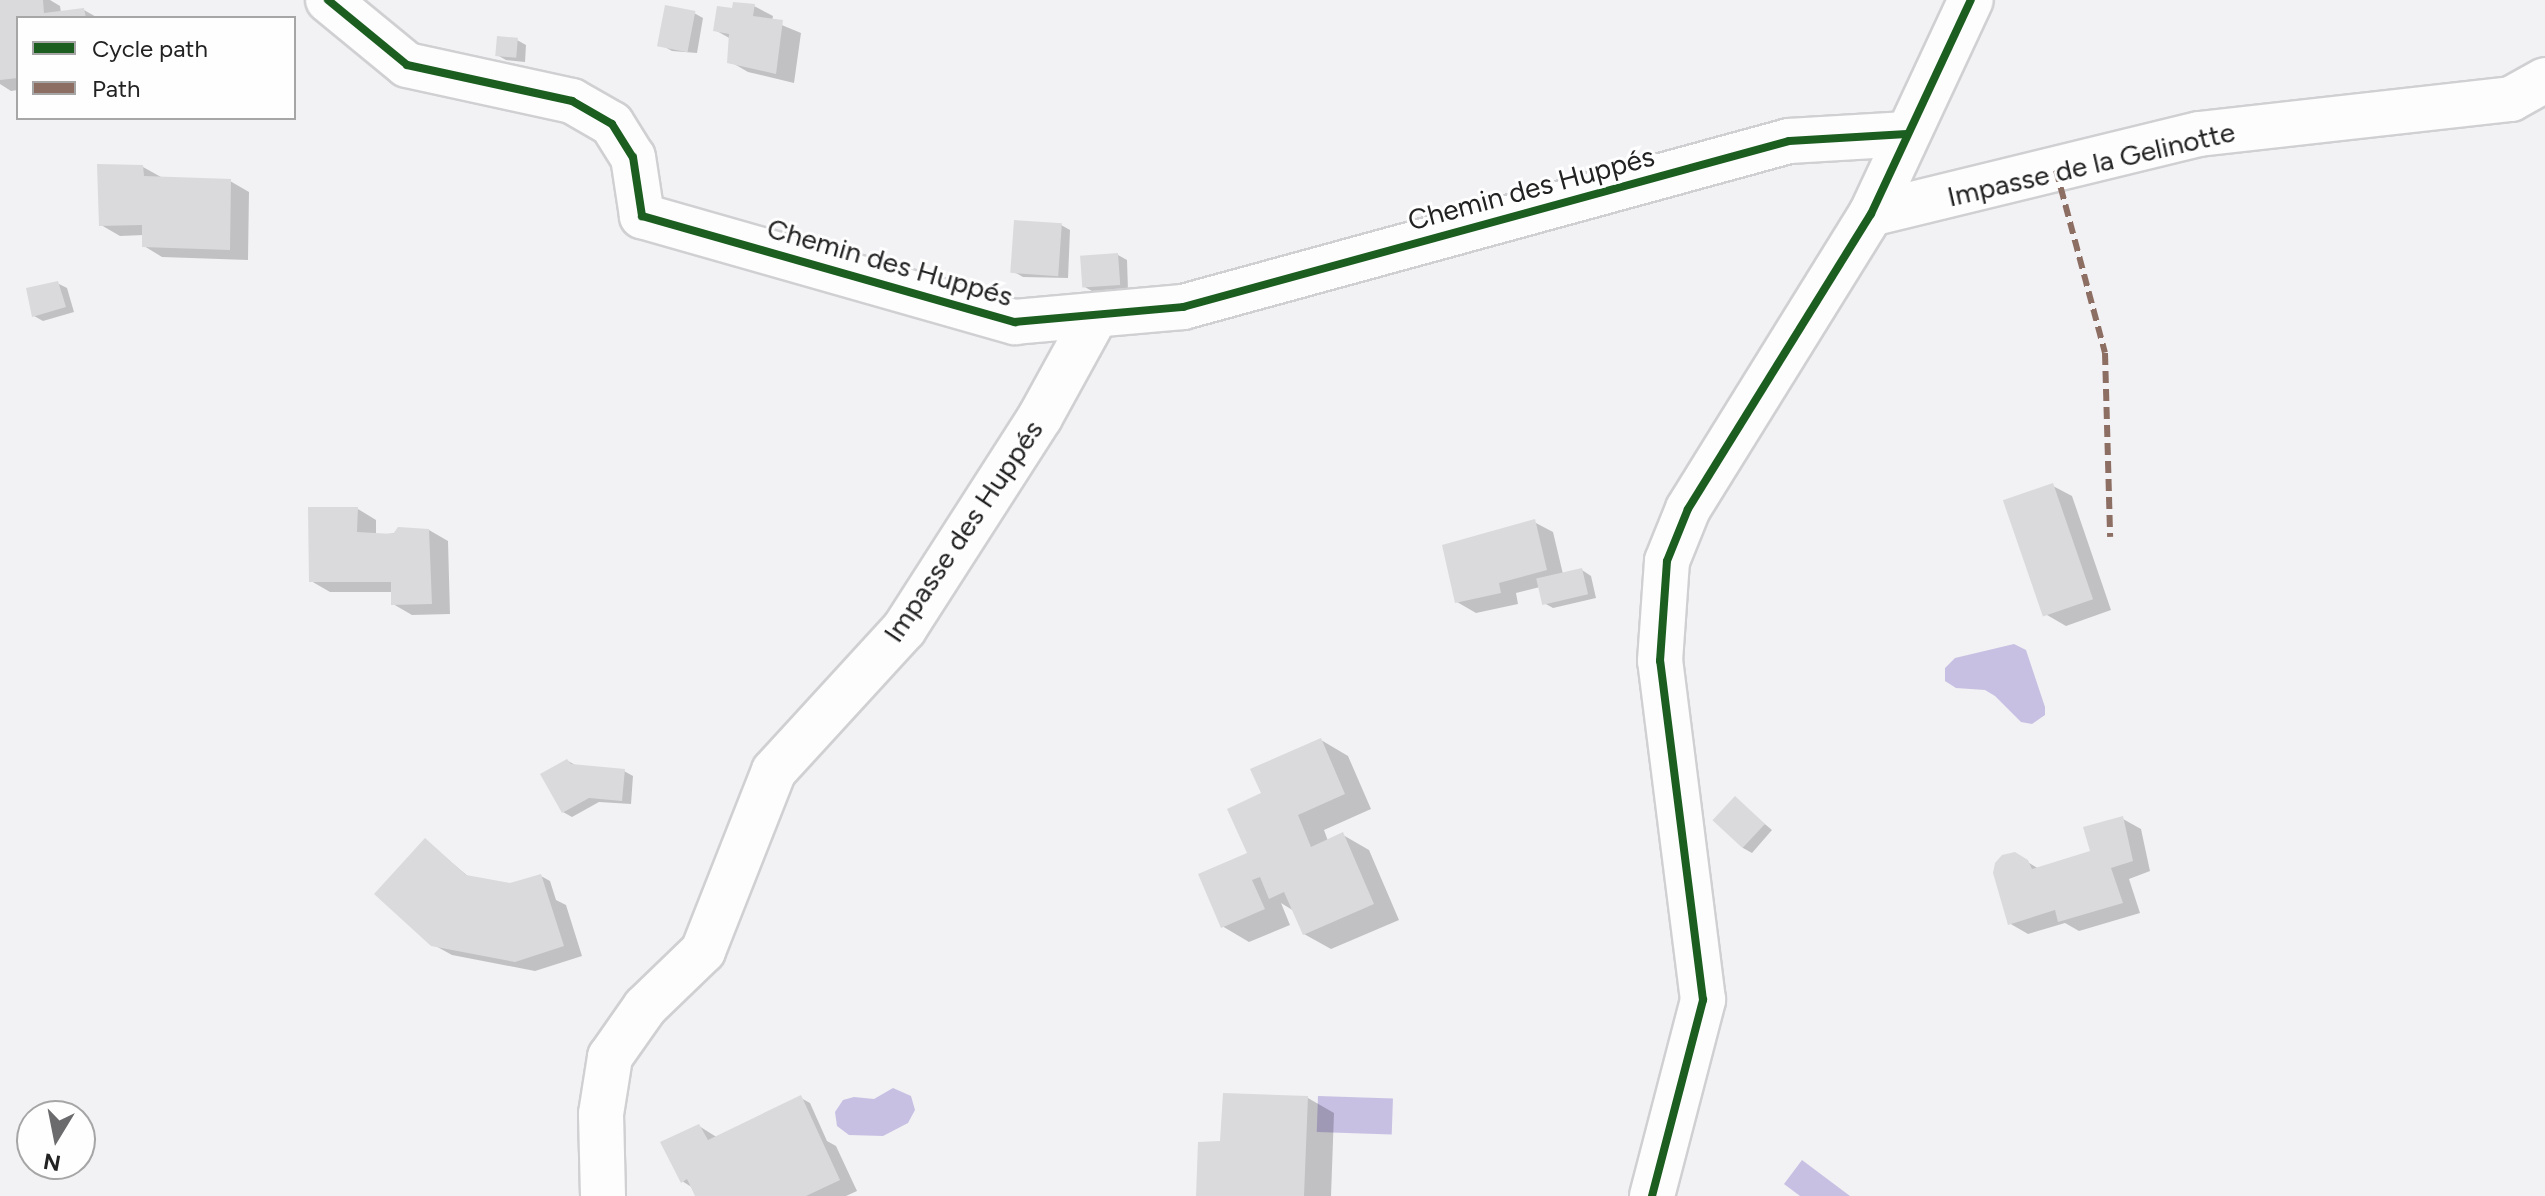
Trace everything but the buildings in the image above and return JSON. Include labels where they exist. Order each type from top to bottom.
[{"type":"street","name":"Chemin des Huppés","points":[[328,0],[407,65],[572,101],[612,124],[633,157],[642,216],[1015,322],[1183,307],[1789,141],[1907,134]]},
{"type":"street","points":[[1652,1196],[1703,1000],[1660,661],[1667,561],[1688,509],[1871,214],[1971,0]]},
{"type":"street","name":"Impasse de la Gelinotte","points":[[1871,214],[2199,134],[2511,99],[2545,80]]},
{"type":"street","name":"Impasse des Huppés","points":[[603,1196],[601,1114],[610,1057],[645,1007],[703,951],[774,771],[904,629],[1040,417],[1096,315]]},
{"type":"shaded area","points":[[2014,644],[2026,650],[2045,707],[2045,715],[2032,724],[2021,722],[1985,690],[1956,688],[1945,681],[1945,668],[1955,658]]},
{"type":"shaded area","points":[[893,1088],[911,1096],[915,1110],[908,1123],[883,1136],[849,1135],[837,1126],[835,1112],[843,1100],[854,1097],[874,1099]]},
{"type":"shaded area","points":[[1318,1096],[1393,1099],[1392,1135],[1317,1132]]},
{"type":"shaded area","points":[[1802,1160],[1850,1196],[1800,1196],[1784,1184]]},
{"type":"marked path","points":[[2056,170],[2105,353],[2110,537]]},
{"type":"cycle path","points":[[328,0],[407,65],[572,101],[612,124],[633,157],[642,216],[1015,322],[1183,307],[1789,141],[1907,134]]},
{"type":"cycle path","points":[[1652,1196],[1703,1000],[1660,661],[1667,561],[1688,509],[1871,214],[1971,0]]}]
